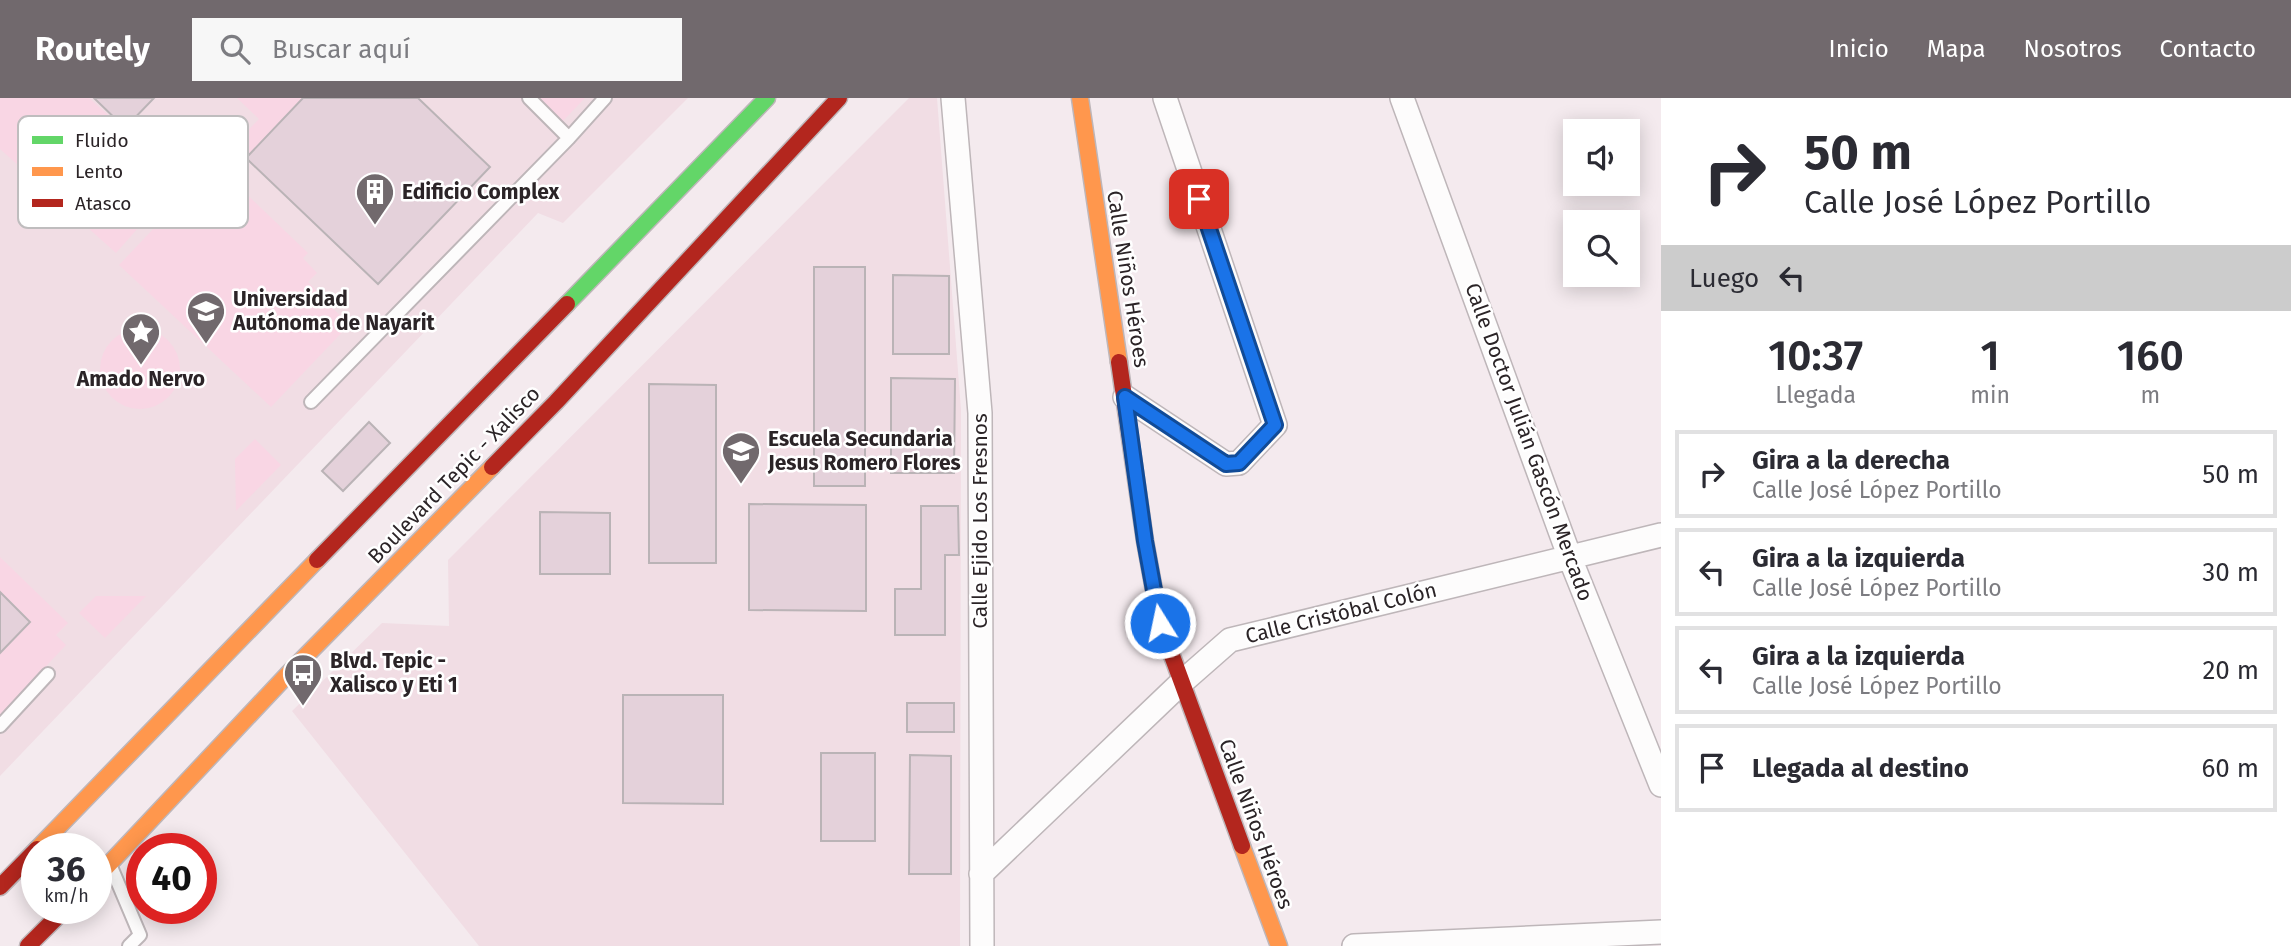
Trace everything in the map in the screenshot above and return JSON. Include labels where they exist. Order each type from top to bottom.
[{"type":"main road","name":"Boulevard Tepic - Xalisco","points":[[53,833],[767,98]]},
{"type":"main road","name":"Boulevard Tepic - Xalisco","points":[[112,863],[288,675],[556,402],[839,98]]},
{"type":"main road","name":"Calle Niños Héroes","points":[[1080,98],[1145,541],[1160,623],[1279,946]]},
{"type":"main road","name":"Boulevard Tepic - Xalisco","points":[[0,887],[21,865]]},
{"type":"main road","points":[[28,946],[50,924]]},
{"type":"street","name":"Calle Ejido Los Fresnos","points":[[953,98],[980,413],[982,946]]},
{"type":"street","points":[[1125,397],[1226,464],[1239,463],[1275,425],[1165,98]]},
{"type":"street","name":"Calle Doctor Julián Gascón Mercado","points":[[1402,98],[1570,558],[1661,785]]},
{"type":"street","name":"Calle Cristóbal Colón","points":[[981,874],[1181,682],[1230,640],[1661,535]]},
{"type":"street","points":[[1354,946],[1661,932]]},
{"type":"lane","points":[[528,98],[569,138]]},
{"type":"lane","points":[[311,402],[605,98]]},
{"type":"lane","points":[[0,726],[48,674]]},
{"type":"lane","points":[[112,870],[140,935],[129,946]]},
{"type":"shaded area","name":"Universidad Autónoma de Nayarit","points":[[0,98],[688,98],[563,223],[538,213],[0,776]]},
{"type":"shaded area","points":[[0,98],[89,98],[109,116],[18,116],[18,165],[0,149]]},
{"type":"shaded area","points":[[237,98],[303,98],[248,156],[248,130],[259,119]]},
{"type":"shaded area","points":[[538,98],[585,98],[562,122]]},
{"type":"shaded area","name":"Escuela Secundaria Jesus Romero Flores","points":[[909,98],[937,98],[961,410],[960,946],[479,946],[292,711],[382,623],[449,626],[448,560]]},
{"type":"shaded area","points":[[248,196],[308,253],[303,258],[317,273],[308,282],[349,325],[271,407],[119,265],[154,228],[248,228]]},
{"type":"shaded area","points":[[88,228],[138,228],[116,253]]},
{"type":"shaded area","points":[[140,329],[155,332],[168,341],[177,354],[180,369],[177,384],[168,397],[155,406],[140,409],[125,406],[112,397],[103,384],[100,369],[103,354],[112,341],[125,332]]},
{"type":"shaded area","points":[[255,439],[281,465],[236,511],[235,459]]},
{"type":"shaded area","points":[[0,557],[68,623],[56,635],[66,645],[0,715],[0,653],[30,622],[0,592]]},
{"type":"shaded area","points":[[96,596],[146,596],[105,638],[79,613]]},
{"type":"building","points":[[94,98],[154,98],[137,116],[113,116]]},
{"type":"building","name":"Edificio Complex","points":[[303,98],[418,98],[490,167],[378,284],[248,160],[248,156]]},
{"type":"building","points":[[814,267],[865,267],[865,486],[814,486]]},
{"type":"building","points":[[893,275],[949,276],[949,354],[893,354]]},
{"type":"building","points":[[891,378],[955,379],[954,473],[891,473]]},
{"type":"building","points":[[649,384],[716,385],[716,563],[649,563]]},
{"type":"building","points":[[369,422],[390,443],[343,491],[322,471]]},
{"type":"building","points":[[749,504],[866,505],[866,611],[749,610]]},
{"type":"building","points":[[921,506],[958,506],[959,555],[945,555],[945,635],[895,635],[895,589],[921,589]]},
{"type":"building","points":[[540,512],[610,513],[610,574],[540,574]]},
{"type":"building","points":[[0,592],[30,622],[0,653]]},
{"type":"building","points":[[623,695],[723,695],[723,804],[623,803]]},
{"type":"building","points":[[907,703],[954,703],[954,732],[907,732]]},
{"type":"building","points":[[821,753],[875,753],[875,841],[821,841]]},
{"type":"building","points":[[910,755],[951,756],[951,874],[909,874]]},
{"type":"traffic: fast","points":[[567,304],[767,98]]},
{"type":"traffic: slow","points":[[1080,98],[1119,362]]},
{"type":"traffic: slow","points":[[112,861],[287,675],[492,467]]},
{"type":"traffic: slow","points":[[53,833],[317,560]]},
{"type":"traffic: slow","points":[[1242,846],[1279,946]]},
{"type":"traffic: jam","points":[[492,467],[839,98]]},
{"type":"traffic: jam","points":[[317,560],[567,304]]},
{"type":"traffic: jam","points":[[1119,362],[1160,623],[1242,846]]},
{"type":"traffic: jam","points":[[0,887],[21,865]]},
{"type":"traffic: jam","points":[[28,946],[50,924]]},
{"type":"place","name":"Edificio Complex","points":[[375,226]]},
{"type":"place","name":"Universidad Autónoma de Nayarit","points":[[206,345]]},
{"type":"place","name":"Amado Nervo","points":[[141,366]]},
{"type":"place","name":"Escuela Secundaria Jesus Romero Flores","points":[[741,485]]},
{"type":"place","name":"Blvd. Tepic - Xalisco y Eti 1","points":[[303,707]]},
{"type":"route","points":[[1160,623],[1145,541],[1125,397],[1226,464],[1239,463],[1275,425],[1199,199]]}]
